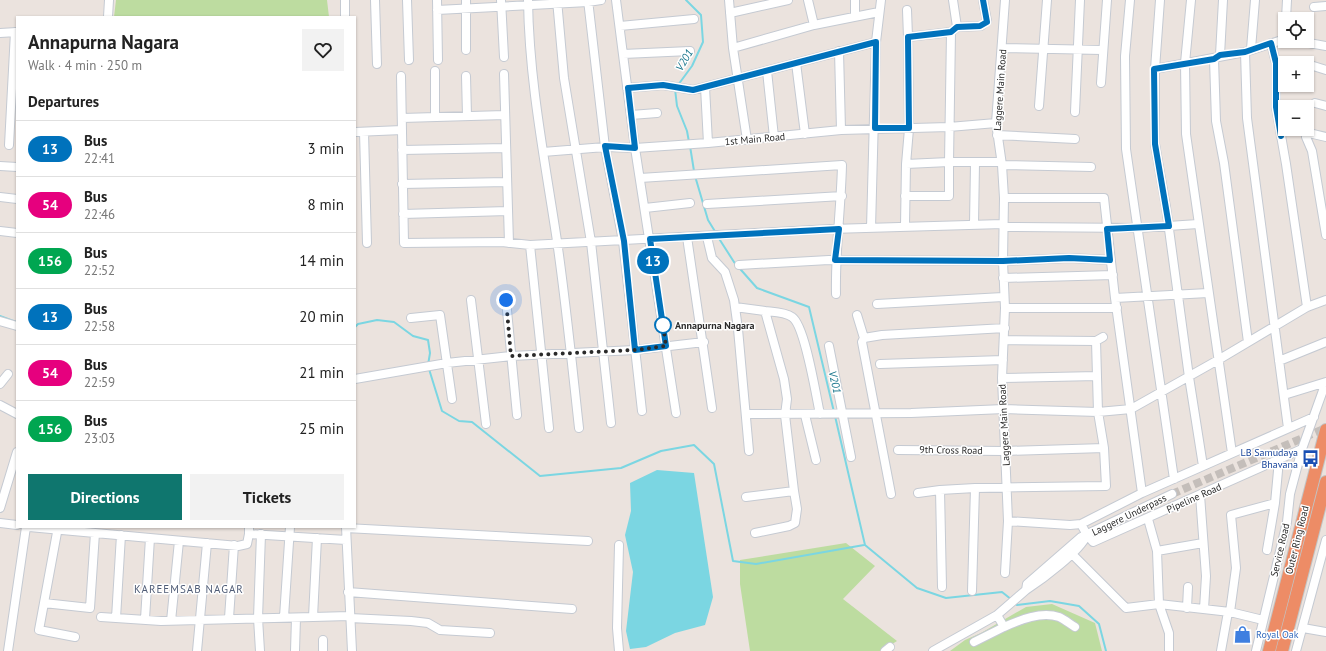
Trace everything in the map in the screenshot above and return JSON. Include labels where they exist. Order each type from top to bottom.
[{"type":"highway","name":"Outer Ring Road","points":[[1269,651],[1326,430]]},
{"type":"highway","name":"Outer Ring Road","points":[[1282,651],[1326,482]]},
{"type":"street","points":[[108,16],[109,0]]},
{"type":"street","points":[[344,0],[345,16]]},
{"type":"street","points":[[375,0],[378,64]]},
{"type":"street","points":[[407,0],[409,60]]},
{"type":"street","points":[[437,0],[438,60]]},
{"type":"street","points":[[466,0],[466,50]]},
{"type":"street","points":[[437,10],[466,9],[501,3],[601,0]]},
{"type":"street","points":[[616,0],[635,148],[676,412]]},
{"type":"street","points":[[729,0],[733,48],[747,140]]},
{"type":"street","points":[[730,13],[788,0]]},
{"type":"street","points":[[808,0],[814,25]]},
{"type":"street","points":[[855,0],[855,16]]},
{"type":"street","points":[[871,228],[875,128],[876,42],[881,0]]},
{"type":"street","points":[[905,196],[949,196],[949,127],[954,29],[953,0]]},
{"type":"street","points":[[908,37],[980,26],[987,22],[983,0]]},
{"type":"street","name":"Laggere Main Road","points":[[1005,0],[1003,48],[996,123],[1002,163],[1004,198],[1003,297],[1005,308],[1002,378],[1004,451],[1008,487],[1005,573]]},
{"type":"street","points":[[1039,106],[1047,0]]},
{"type":"street","points":[[1075,112],[1080,0]]},
{"type":"street","points":[[1101,83],[1102,50],[1107,0]]},
{"type":"street","points":[[1130,0],[1125,56],[1125,136],[1174,479]]},
{"type":"street","points":[[1160,0],[1154,69],[1155,144],[1169,226],[1189,377],[1203,466]]},
{"type":"street","points":[[1192,0],[1185,63],[1186,134],[1232,453]]},
{"type":"street","points":[[1223,0],[1217,57],[1216,121],[1224,162],[1248,342]]},
{"type":"street","points":[[1255,0],[1248,50],[1247,118],[1288,428]]},
{"type":"street","points":[[1286,12],[1287,0]]},
{"type":"street","points":[[588,1],[605,146],[624,241],[642,411]]},
{"type":"street","points":[[557,2],[564,78],[591,242],[611,423]]},
{"type":"street","points":[[501,3],[504,57]]},
{"type":"street","points":[[528,3],[530,53],[557,242],[579,428]]},
{"type":"street","points":[[1314,7],[1326,6]]},
{"type":"street","points":[[905,226],[906,164],[909,128],[907,10]]},
{"type":"street","points":[[733,48],[814,25],[879,12]]},
{"type":"street","points":[[620,26],[694,19]]},
{"type":"street","points":[[0,33],[16,32],[9,145]]},
{"type":"street","points":[[1154,69],[1217,57],[1278,41]]},
{"type":"street","points":[[628,88],[663,85],[693,90],[876,42]]},
{"type":"street","points":[[1271,43],[1276,63],[1276,107],[1307,307]]},
{"type":"street","points":[[1314,44],[1326,46]]},
{"type":"street","points":[[1003,48],[1102,50]]},
{"type":"street","points":[[623,54],[690,51]]},
{"type":"street","points":[[839,51],[841,130]]},
{"type":"street","points":[[796,63],[805,134]]},
{"type":"street","points":[[1314,66],[1326,70]]},
{"type":"street","points":[[435,71],[435,117]]},
{"type":"street","points":[[767,71],[774,137]]},
{"type":"street","points":[[504,74],[508,243]]},
{"type":"street","points":[[401,76],[404,243],[508,243],[530,245],[557,242],[624,241],[839,229],[974,224],[1107,229],[1198,224]]},
{"type":"street","points":[[466,76],[467,116]]},
{"type":"street","points":[[705,87],[708,143]]},
{"type":"street","points":[[1315,103],[1326,106]]},
{"type":"street","points":[[631,115],[657,113]]},
{"type":"street","points":[[402,118],[505,115]]},
{"type":"street","name":"1st Main Road","points":[[543,152],[605,146],[635,148],[708,143],[841,130],[949,127],[996,123]]},
{"type":"street","points":[[356,132],[402,130]]},
{"type":"street","points":[[364,132],[367,243]]},
{"type":"street","points":[[1326,137],[1309,133],[1306,137],[1312,151],[1326,235]]},
{"type":"street","points":[[997,135],[1075,139]]},
{"type":"street","points":[[402,150],[506,148]]},
{"type":"street","points":[[906,164],[949,162],[1091,167]]},
{"type":"street","points":[[974,163],[974,224]]},
{"type":"street","points":[[640,178],[842,165],[842,196],[835,260],[836,294]]},
{"type":"street","points":[[0,166],[16,167]]},
{"type":"street","points":[[402,184],[507,182]]},
{"type":"street","points":[[707,204],[842,196]]},
{"type":"street","points":[[0,197],[16,199]]},
{"type":"street","points":[[1004,198],[1104,198],[1110,260],[1142,493]]},
{"type":"street","points":[[645,208],[690,202]]},
{"type":"street","points":[[403,214],[508,211]]},
{"type":"street","points":[[0,231],[16,233]]},
{"type":"street","points":[[714,236],[712,258],[725,272],[735,307],[749,451]]},
{"type":"street","points":[[687,237],[704,342],[712,408]]},
{"type":"street","points":[[530,245],[549,428]]},
{"type":"street","points":[[739,265],[835,260],[1003,261],[1069,258],[1110,260]]},
{"type":"street","points":[[1003,278],[1113,275]]},
{"type":"street","points":[[1115,298],[1208,293]]},
{"type":"street","points":[[877,304],[1003,297]]},
{"type":"street","points":[[471,300],[486,424]]},
{"type":"street","points":[[506,300],[517,415]]},
{"type":"street","points":[[746,414],[875,414],[1004,409],[1098,412],[1131,409],[1161,394],[1307,307],[1326,300]]},
{"type":"street","points":[[735,307],[792,316],[798,323],[820,414]]},
{"type":"street","points":[[1005,308],[1117,308]]},
{"type":"street","points":[[755,533],[789,526],[795,523],[797,509],[785,415],[787,399],[784,380],[765,312]]},
{"type":"street","points":[[857,315],[864,338],[862,342],[890,494]]},
{"type":"street","points":[[411,318],[440,316],[452,399]]},
{"type":"street","points":[[0,321],[16,326]]},
{"type":"street","points":[[864,338],[882,335],[1004,328]]},
{"type":"street","points":[[918,493],[975,488],[1106,486],[1104,448],[1098,412],[1096,376],[1099,339],[1004,340]]},
{"type":"street","points":[[356,379],[447,363],[511,356],[635,350],[704,342]]},
{"type":"street","points":[[1279,361],[1326,342]]},
{"type":"street","points":[[829,346],[851,457]]},
{"type":"street","points":[[880,364],[1003,360]]},
{"type":"street","points":[[0,384],[8,374]]},
{"type":"street","points":[[1002,378],[1096,376]]},
{"type":"street","points":[[1284,394],[1326,382]]},
{"type":"street","name":"Service Road","points":[[1256,651],[1287,522],[1290,494],[1302,449],[1326,382]]},
{"type":"street","points":[[0,405],[16,413]]},
{"type":"street","points":[[805,414],[816,460]]},
{"type":"street","points":[[1008,521],[1070,525],[1081,524],[1142,493],[1314,417]]},
{"type":"street","name":"9th Cross Road","points":[[898,450],[1004,451],[1104,448]]},
{"type":"street","name":"Pipeline Road","points":[[1087,535],[1094,542],[1302,449]]},
{"type":"street","points":[[0,508],[16,455]]},
{"type":"street","points":[[1267,550],[1280,460]]},
{"type":"street","points":[[972,591],[975,488]]},
{"type":"street","points":[[940,490],[942,587]]},
{"type":"street","points":[[746,498],[794,491]]},
{"type":"street","name":"Laggere Underpass","points":[[1087,535],[1172,494]]},
{"type":"street","points":[[1200,495],[1206,576],[1204,609]]},
{"type":"street","points":[[1221,651],[1236,568],[1231,515],[1275,503]]},
{"type":"street","points":[[1148,519],[1157,551],[1159,604],[1169,633],[1169,651]]},
{"type":"street","points":[[0,523],[16,526]]},
{"type":"street","points":[[933,651],[997,615],[1072,554],[1084,543],[1087,535],[1081,524]]},
{"type":"street","points":[[8,651],[28,528]]},
{"type":"street","points":[[75,637],[39,630],[58,528],[95,533],[234,545],[247,544],[249,530],[261,534],[346,540]]},
{"type":"street","points":[[284,617],[290,528]]},
{"type":"street","points":[[352,651],[346,528],[588,541]]},
{"type":"street","points":[[44,603],[90,608],[95,533]]},
{"type":"street","points":[[260,651],[258,618],[261,534]]},
{"type":"street","points":[[116,618],[121,535]]},
{"type":"street","points":[[1026,590],[1028,584],[1081,537],[1087,535]]},
{"type":"street","points":[[145,619],[150,538]]},
{"type":"street","points":[[313,617],[317,538]]},
{"type":"street","points":[[1296,651],[1326,540]]},
{"type":"street","points":[[171,621],[179,541]]},
{"type":"street","points":[[197,651],[207,543]]},
{"type":"street","points":[[1157,551],[1203,543]]},
{"type":"street","points":[[229,618],[234,545]]},
{"type":"street","points":[[619,545],[617,628],[620,651]]},
{"type":"street","points":[[1072,554],[1126,608],[1159,604],[1229,612],[1263,620]]},
{"type":"street","points":[[1187,608],[1188,587]]},
{"type":"street","points":[[348,592],[572,609]]},
{"type":"street","points":[[997,615],[1004,627]]},
{"type":"street","points":[[974,642],[1004,627],[1027,618],[1042,616],[1058,617],[1075,626]]},
{"type":"street","points":[[101,617],[171,621],[229,618],[350,617],[411,621],[428,623],[440,630],[490,633]]},
{"type":"street","points":[[295,651],[296,618]]},
{"type":"street","points":[[1303,628],[1326,632]]},
{"type":"street","points":[[323,640],[323,651]]},
{"type":"green space","points":[[116,0],[327,0],[329,16],[114,16]]},
{"type":"green space","points":[[846,543],[875,566],[843,599],[897,641],[881,651],[750,651],[740,584],[740,560]]},
{"type":"green space","points":[[1052,604],[1095,623],[1102,651],[950,651],[965,640],[981,633],[1026,607]]},
{"type":"water","points":[[657,470],[694,473],[713,597],[705,625],[675,633],[646,647],[630,649],[626,631],[633,572],[625,535],[631,511],[630,483]]},
{"type":"waterway","name":"V201","points":[[678,85],[692,66],[703,42],[701,15],[686,0]]},
{"type":"waterway","name":"V201","points":[[675,89],[677,106],[687,131],[689,142]]},
{"type":"waterway","name":"V201","points":[[690,146],[694,171]]},
{"type":"waterway","name":"V201","points":[[695,176],[708,220],[716,233]]},
{"type":"waterway","name":"V201","points":[[718,237],[734,262],[757,288],[809,307],[834,412]]},
{"type":"waterway","points":[[0,316],[16,322]]},
{"type":"waterway","points":[[356,326],[358,324],[377,320],[394,322],[413,336],[428,340],[430,353],[428,365]]},
{"type":"waterway","points":[[429,369],[442,411],[459,421],[472,422],[540,476],[621,468],[661,451],[694,445],[714,464],[733,561],[756,564],[864,545]]},
{"type":"waterway","name":"V201","points":[[835,416],[865,545],[917,588],[946,598],[1002,592],[1012,600]]},
{"type":"waterway","name":"V201","points":[[1015,603],[1017,605],[1050,601],[1079,606],[1099,624],[1106,651]]},
{"type":"tunnel","points":[[1172,494],[1326,428]]},
{"type":"bus line","name":"13","points":[[983,0],[987,22],[980,26],[957,27],[951,32],[908,37],[909,128],[875,128],[876,42],[693,90],[663,85],[628,88],[635,148],[605,146],[624,241],[635,350],[666,346],[650,239],[839,229],[835,260],[1003,261],[1069,258],[1110,260],[1107,229],[1169,226],[1155,144],[1154,69],[1214,59],[1220,55],[1245,52],[1271,43],[1276,63],[1276,107],[1278,119]]},
{"type":"place","name":"Annapurna Nagara","points":[[663,325]]},
{"type":"place","name":"LB Samudaya Bhavana","points":[[1311,458]]},
{"type":"place","name":"Royal Oak","points":[[1243,634]]},
{"type":"district","name":"KAREEMSAB NAGAR","points":[[189,589]]},
{"type":"route","points":[[506,300],[511,356],[635,350],[666,346],[663,325]]}]
